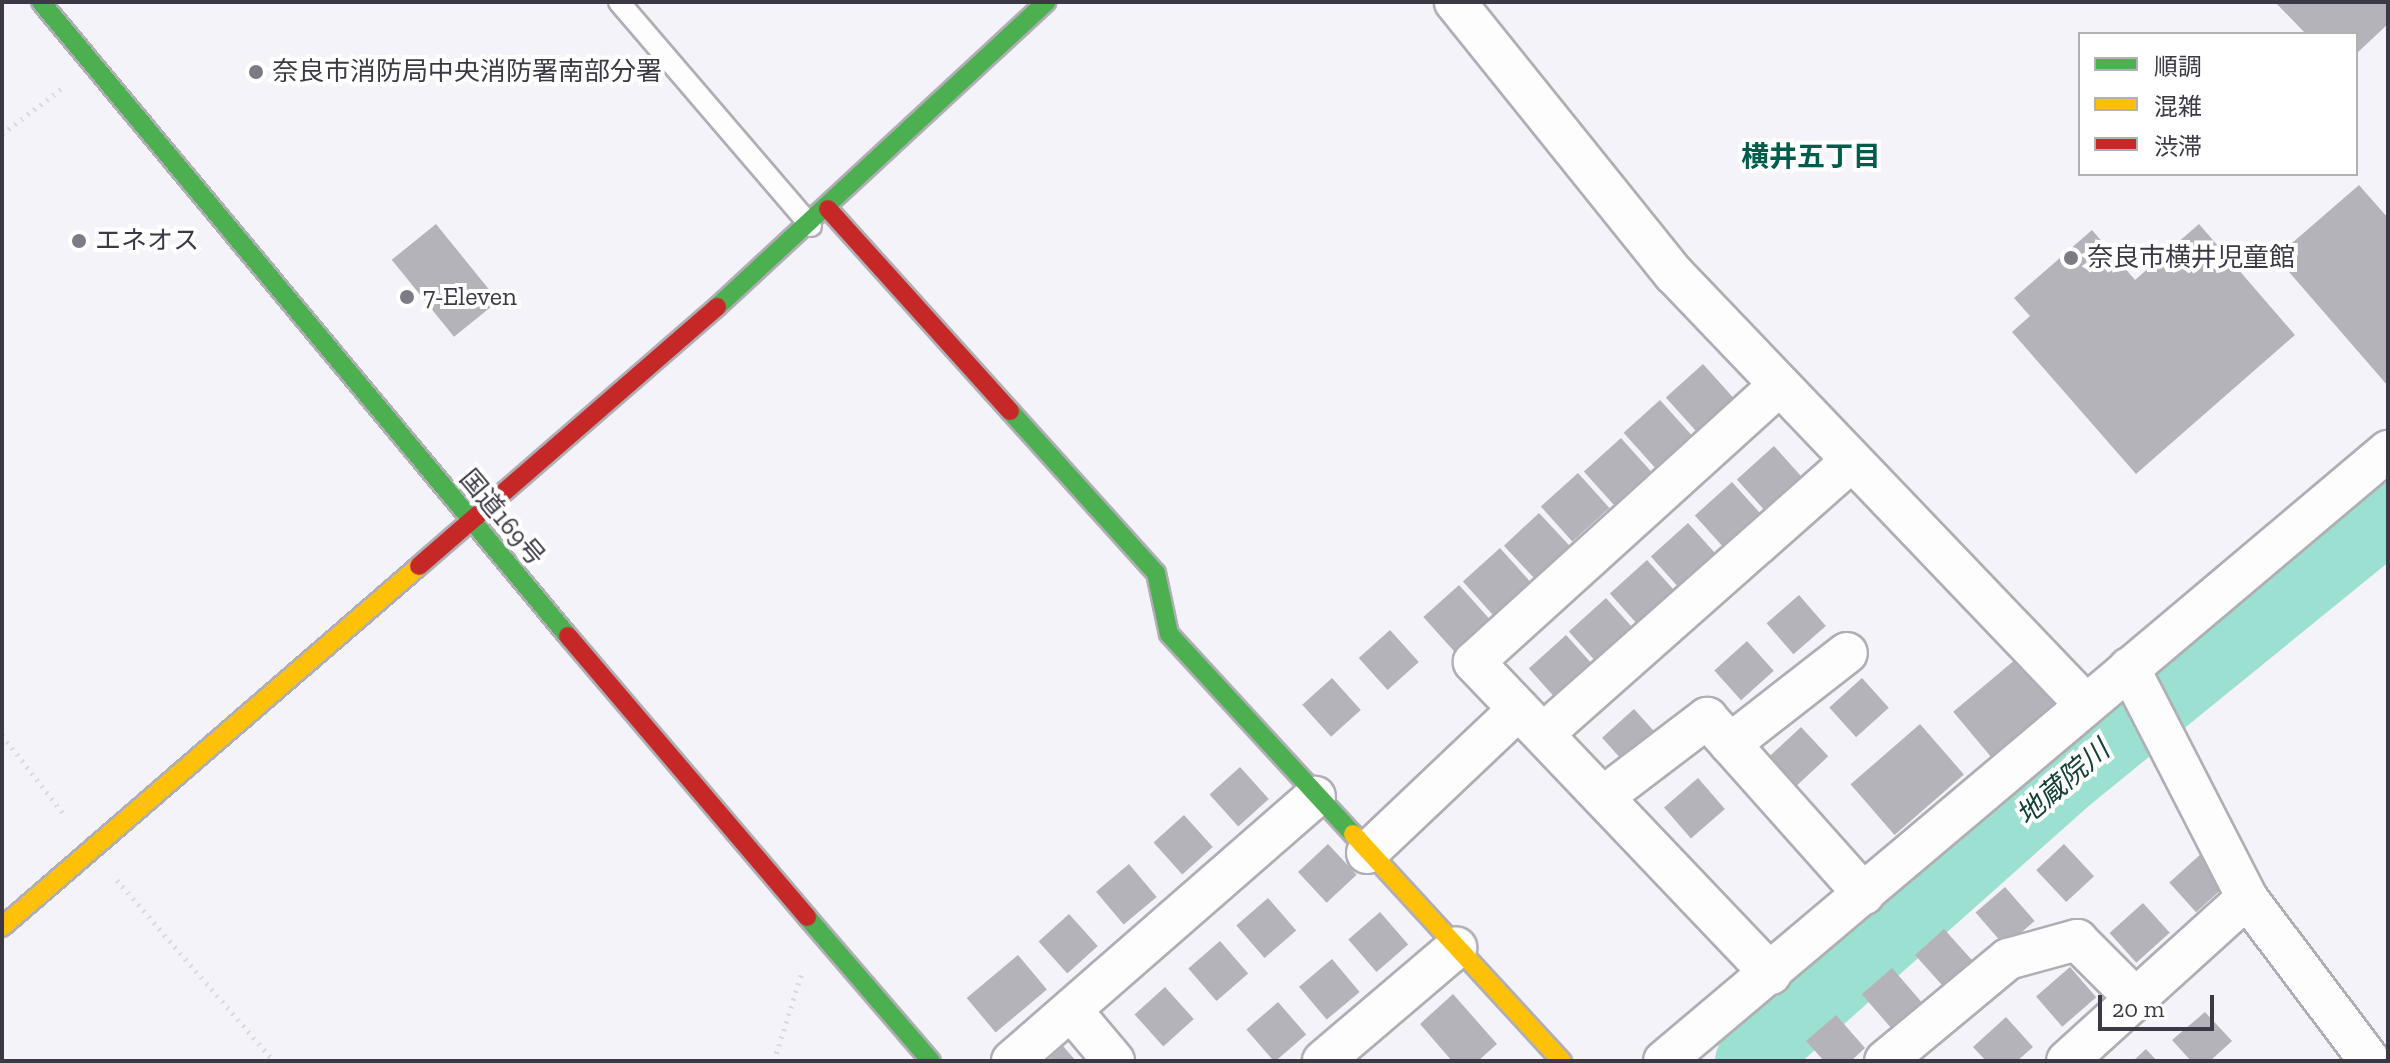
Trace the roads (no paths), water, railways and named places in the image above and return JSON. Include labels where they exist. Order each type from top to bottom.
[{"type":"main road","name":"国道169号","points":[[41,2],[469,521],[931,1061]]},
{"type":"main road","points":[[2,927],[95,854],[469,521],[811,226],[1046,2]]},
{"type":"main road","points":[[828,209],[1156,573],[1169,634],[1315,797],[1562,1061]]},
{"type":"street","points":[[1455,2],[1674,274],[2085,704]]},
{"type":"street","points":[[1771,974],[1474,662],[1779,385]]},
{"type":"street","points":[[1664,1061],[1771,974],[2085,704],[2137,685],[2388,451]]},
{"type":"street","points":[[1367,853],[1852,461]]},
{"type":"street","points":[[1730,744],[1847,653]]},
{"type":"street","points":[[2137,685],[2247,898],[2366,1060]]},
{"type":"street","points":[[1603,797],[1707,718],[1864,894]]},
{"type":"street","points":[[1012,1061],[1315,797]]},
{"type":"street","points":[[2067,1061],[2247,898]]},
{"type":"street","points":[[1885,1061],[2008,959],[2077,940],[2136,999]]},
{"type":"street","points":[[1323,1061],[1456,948]]},
{"type":"street","points":[[1071,1010],[1114,1061]]},
{"type":"lane","points":[[619,2],[811,226]]},
{"type":"waterway","name":"地蔵院川","points":[[1750,1061],[2070,776],[2388,518]]},
{"type":"place","name":"奈良市消防局中央消防署南部分署","points":[[256,72]]},
{"type":"place","name":"エネオス","points":[[79,241]]},
{"type":"place","name":"奈良市横井児童館","points":[[2071,258]]},
{"type":"place","name":"7-Eleven","points":[[407,297]]},
{"type":"district","name":"横井五丁目","points":[[1811,157]]}]
